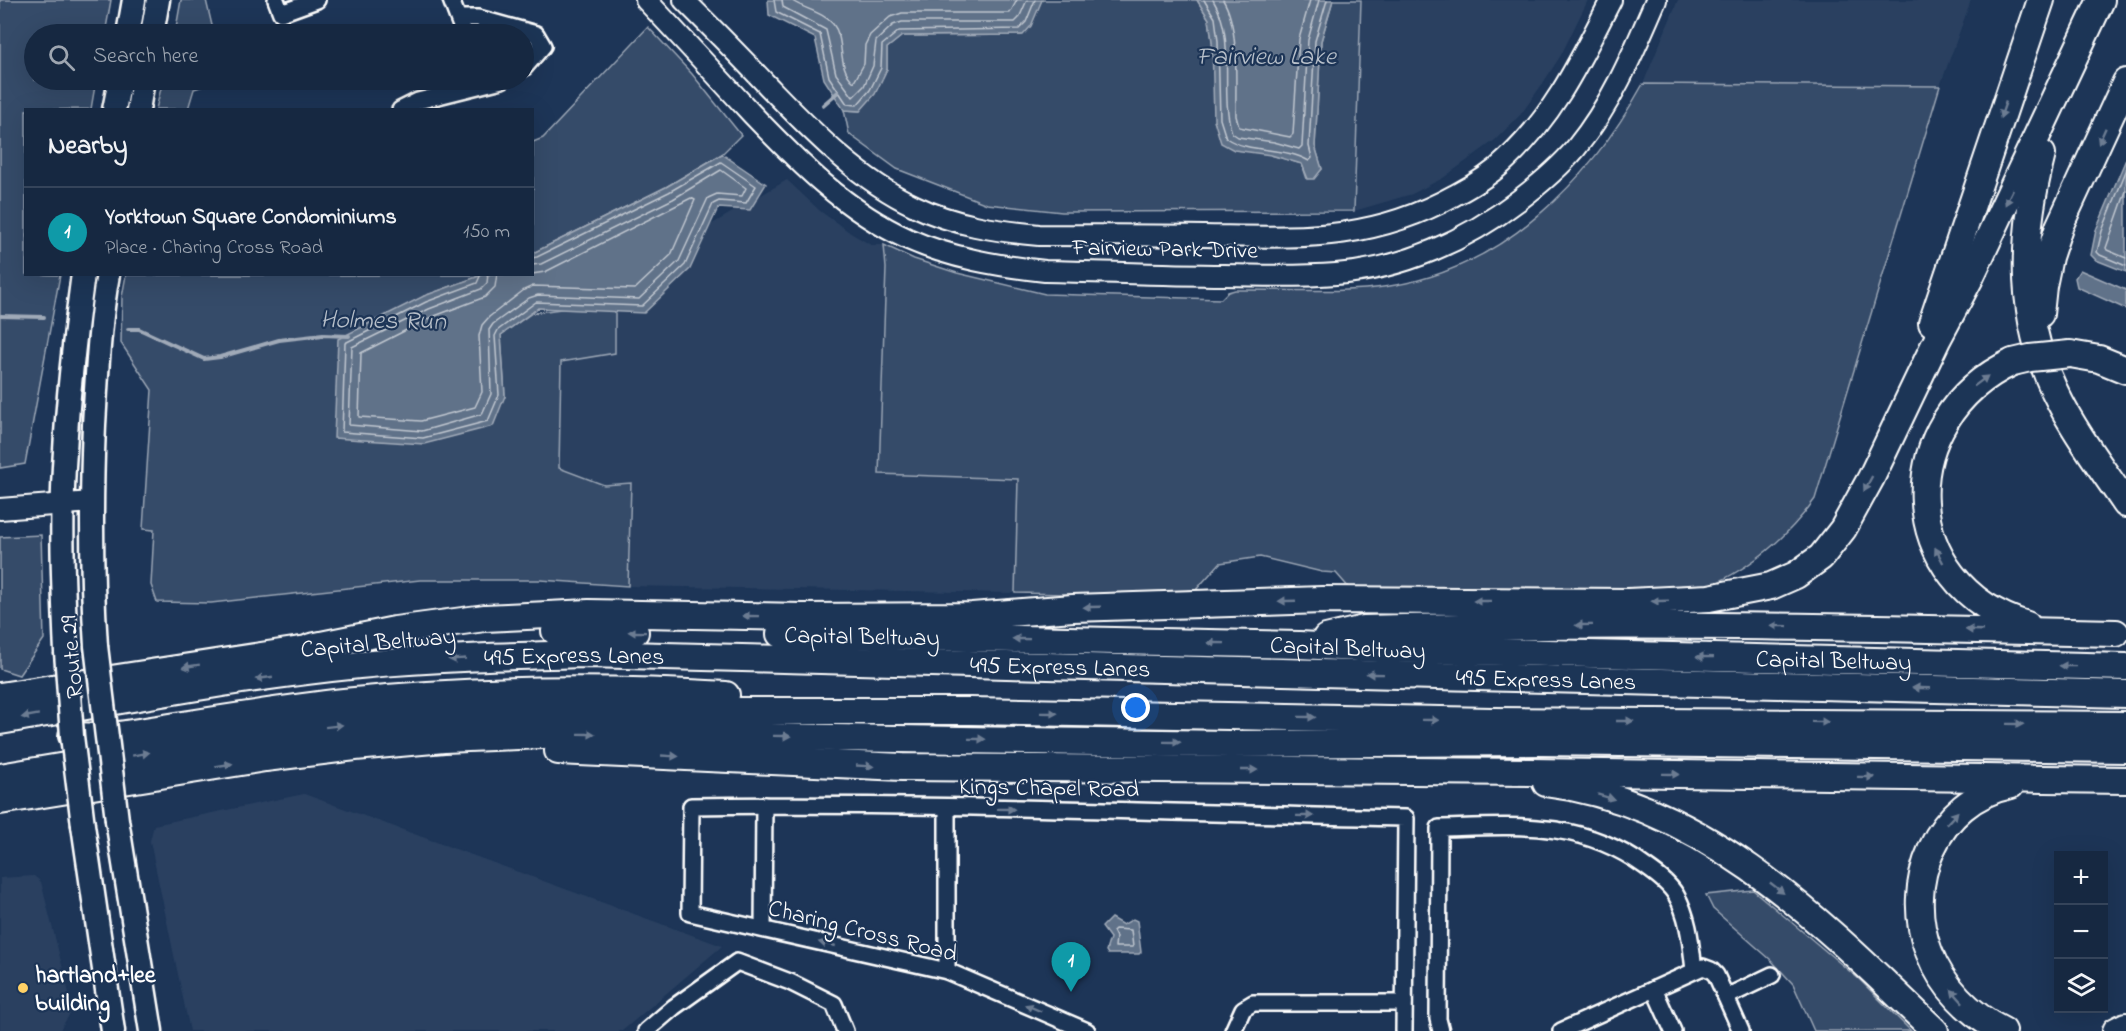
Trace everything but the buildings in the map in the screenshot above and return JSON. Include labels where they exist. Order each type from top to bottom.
[{"type":"highway","points":[[1894,431],[1950,273],[2041,0]]},
{"type":"highway","points":[[310,647],[395,630],[474,620],[589,613],[802,617],[972,616],[1073,608],[1322,600],[1628,602],[1709,598],[1771,586],[1796,575],[1821,557],[1843,529],[1871,478],[1937,340],[1969,280],[2101,0]]},
{"type":"highway","points":[[2043,359],[2040,343],[2040,313],[2049,257],[2059,227],[2126,82]]},
{"type":"highway","points":[[2061,87],[2035,184],[2026,251],[2030,308],[2043,359],[2060,403],[2126,504]]},
{"type":"highway","points":[[2121,634],[2053,631],[2015,621],[1996,613],[1966,591],[1944,565],[1935,549],[1925,510],[1924,488],[1929,458],[1943,422],[1958,402],[1988,375],[2013,362],[2070,354],[2099,359],[2126,370]]},
{"type":"highway","points":[[1299,645],[1364,628],[1467,626],[1627,624],[2121,634]]},
{"type":"highway","name":"Capital Beltway","points":[[0,696],[310,647],[423,635],[589,631],[1299,645],[1378,649],[2126,667]]},
{"type":"highway","name":"495 Express Lanes","points":[[0,722],[258,679],[358,666],[430,660],[587,654],[2126,694]]},
{"type":"highway","points":[[153,723],[305,693],[458,679],[915,664]]},
{"type":"highway","points":[[72,735],[153,723],[343,702],[516,690],[609,689],[678,692],[970,711]]},
{"type":"highway","name":"495 Express Lanes","points":[[0,777],[197,744],[387,719],[547,711],[970,711],[1492,721],[2126,724]]},
{"type":"highway","points":[[0,801],[265,758],[355,747],[444,739],[566,734],[1229,744],[1538,742],[2126,749]]},
{"type":"highway","points":[[444,739],[533,749],[902,767],[2126,780]]},
{"type":"highway","points":[[1445,771],[1552,784],[1594,793],[1638,807],[1702,837],[1750,868],[1814,917],[1935,1031]]},
{"type":"highway","points":[[2002,1031],[1978,1016],[1962,1002],[1937,970],[1923,932],[1920,902],[1922,880],[1936,839],[1956,813],[1979,796],[1992,790],[2041,780]]},
{"type":"highway","points":[[2116,1031],[2126,1026]]},
{"type":"main road","points":[[130,24],[134,0]]},
{"type":"main road","points":[[154,24],[158,0]]},
{"type":"main road","name":"Fairview Park Drive","points":[[646,0],[809,171],[855,208],[906,238],[971,260],[1027,269],[1273,276],[1339,274],[1402,261],[1457,239],[1507,210],[1533,190],[1576,148],[1595,121],[1626,67],[1656,0]]},
{"type":"main road","name":"Fairview Park Drive","points":[[684,0],[843,159],[869,180],[925,210],[966,225],[1039,235],[1273,237],[1335,235],[1398,221],[1440,204],[1492,172],[1529,137],[1560,95],[1576,71],[1611,0]]},
{"type":"main road","points":[[114,108],[118,90]]},
{"type":"main road","points":[[138,108],[142,90]]},
{"type":"main road","name":"Route 29","points":[[84,276],[69,392],[63,504],[66,652],[72,735],[83,825],[113,1031]]},
{"type":"main road","name":"Route 29","points":[[108,276],[98,351],[92,502],[92,588],[105,730],[151,1031]]},
{"type":"main road","points":[[0,508],[92,502]]},
{"type":"street","points":[[276,0],[281,13],[317,0]]},
{"type":"street","points":[[452,0],[461,24]]},
{"type":"street","points":[[459,18],[478,18],[500,24]]},
{"type":"street","points":[[534,33],[537,34],[543,46],[534,56]]},
{"type":"street","points":[[404,108],[418,101],[455,90]]},
{"type":"street","points":[[763,929],[764,805]]},
{"type":"street","name":"Kings Chapel Road","points":[[690,913],[691,806],[947,807],[1406,818],[1404,1003]]},
{"type":"street","points":[[946,971],[947,807]]},
{"type":"street","points":[[1441,1031],[1438,1019],[1439,828],[1517,826],[1560,829],[1587,836],[1629,854],[1660,876],[1676,894],[1689,930],[1694,970]]},
{"type":"street","name":"Charing Cross Road","points":[[690,913],[946,971],[1087,1031]]},
{"type":"street","points":[[646,1031],[674,1007],[737,962],[790,982],[834,1004],[845,1031]]},
{"type":"street","points":[[1561,1031],[1598,1024],[1654,989],[1703,967],[1716,975],[1741,1031]]},
{"type":"street","points":[[1726,997],[1772,975]]},
{"type":"street","points":[[1654,989],[1673,1031]]},
{"type":"street","points":[[1233,1031],[1243,1009],[1253,1003],[1404,1003],[1404,1031]]},
{"type":"shaded area","points":[[0,0],[111,0],[107,24],[24,24],[24,90],[94,90],[91,108],[24,108],[24,276],[60,276],[25,464],[0,468]]},
{"type":"shaded area","points":[[181,0],[206,0],[212,24],[177,24]]},
{"type":"shaded area","points":[[1042,0],[1197,0],[1209,19],[1212,41],[1271,155],[1302,164],[1307,179],[1322,169],[1315,146],[1321,41],[1333,0],[1361,0],[1354,211],[1062,212],[987,204],[897,169],[849,134],[844,110],[860,111],[887,69],[887,48],[902,36],[1022,35]]},
{"type":"shaded area","points":[[1361,0],[1588,0],[1561,55],[1543,83],[1521,114],[1495,140],[1443,178],[1412,194],[1354,211]]},
{"type":"shaded area","points":[[1678,0],[1971,0],[1940,86],[1643,84]]},
{"type":"shaded area","points":[[648,27],[692,74],[741,135],[722,154],[666,187],[534,253],[534,142],[543,138]]},
{"type":"shaded area","points":[[1643,84],[1940,86],[1815,499],[1777,542],[1747,566],[1730,576],[1695,592],[1358,598],[1336,573],[1322,572],[1260,557],[1220,563],[1194,592],[1169,596],[1015,593],[1018,479],[879,474],[886,268],[884,245],[914,259],[957,273],[1045,294],[1221,299],[1228,292],[1235,290],[1332,291],[1390,286],[1431,276],[1470,261],[1506,240],[1539,215],[1597,154],[1622,120]]},
{"type":"shaded area","points":[[161,90],[194,90],[188,108],[156,108]]},
{"type":"shaded area","points":[[787,180],[820,211],[852,234],[871,245],[884,245],[886,268],[1019,479],[1015,593],[628,586],[631,483],[604,485],[559,468],[561,361],[605,287]]},
{"type":"shaded area","points":[[126,276],[479,276],[424,296],[505,396],[501,335],[532,313],[568,308],[605,287],[615,312],[615,353],[561,362],[559,468],[604,485],[631,483],[628,586],[540,580],[420,580],[211,603],[157,602],[151,585],[154,530],[143,529],[152,390],[121,343],[122,297]]},
{"type":"shaded area","points":[[41,535],[44,639],[19,675],[0,669],[0,537]]},
{"type":"shaded area","points":[[304,794],[722,946],[622,1031],[190,1031],[150,841],[154,825]]},
{"type":"shaded area","points":[[34,876],[41,882],[73,1009],[59,1031],[0,1031],[0,878]]},
{"type":"shaded area","points":[[1753,890],[1860,980],[1911,1031],[1814,1031],[1793,984],[1771,960],[1713,909],[1706,895]]},
{"type":"water","points":[[768,0],[1042,0],[1031,26],[1023,35],[902,36],[887,48],[887,69],[875,94],[860,111],[844,110],[824,79],[815,38],[769,15]]},
{"type":"water","name":"Fairview Lake","points":[[1197,0],[1333,0],[1321,41],[1315,146],[1322,169],[1314,179],[1308,179],[1302,164],[1271,155],[1234,150],[1221,143],[1214,120],[1212,41],[1209,19]]},
{"type":"water","points":[[722,154],[766,184],[750,210],[718,208],[690,269],[644,313],[538,308],[501,335],[505,396],[493,426],[424,444],[334,438],[338,339],[424,296],[479,276],[534,276],[534,253],[666,187]]},
{"type":"water","points":[[2126,159],[2126,272],[2096,260],[2091,255],[2096,230]]},
{"type":"water","points":[[2080,270],[2126,290],[2126,309],[2077,287],[2075,278]]},
{"type":"water","points":[[1111,918],[1123,925],[1133,919],[1137,921],[1141,952],[1139,954],[1108,954],[1106,951],[1110,938],[1102,927]]},
{"type":"waterway","name":"Holmes Run","points":[[823,105],[838,92]]},
{"type":"waterway","name":"Holmes Run","points":[[0,316],[44,317]]},
{"type":"waterway","name":"Holmes Run","points":[[128,329],[139,329],[204,359],[220,357],[279,340],[323,335],[349,336]]},
{"type":"place","name":"hartland+lee building","points":[[23,988]]},
{"type":"place","name":"Yorktown Square Condominiums","points":[[1071,992]]}]
